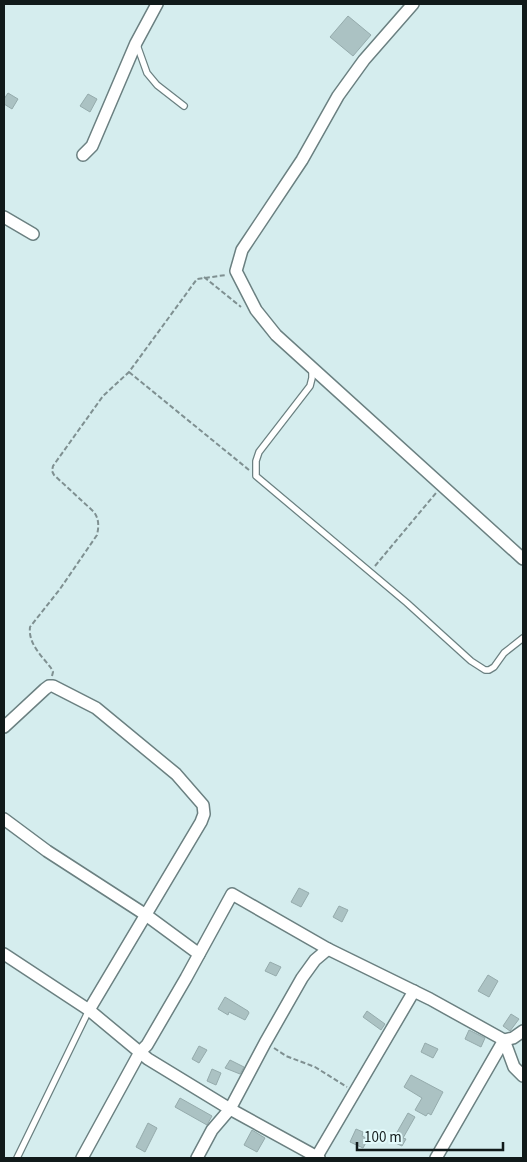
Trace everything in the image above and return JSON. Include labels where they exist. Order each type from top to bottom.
[{"type":"street","points":[[83,155],[92,146],[136,43],[157,4]]},
{"type":"street","points":[[413,4],[364,60],[338,96],[302,160],[242,250],[236,271],[256,310],[276,335],[523,559]]},
{"type":"street","points":[[4,217],[33,234]]},
{"type":"street","points":[[4,727],[49,686],[53,686],[96,708],[176,774],[203,805],[204,814],[201,822],[89,1010]]},
{"type":"street","points":[[4,819],[46,851],[146,915],[199,954]]},
{"type":"street","points":[[82,1158],[140,1052],[199,954],[232,894],[328,949],[504,1040],[513,1038],[523,1031]]},
{"type":"street","points":[[197,1158],[212,1130],[230,1109],[302,978],[315,960],[328,949]]},
{"type":"street","points":[[4,954],[89,1010],[148,1059],[230,1109],[318,1158],[414,992]]},
{"type":"street","points":[[504,1040],[514,1067],[523,1076]]},
{"type":"street","points":[[436,1158],[504,1040]]},
{"type":"lane","points":[[136,43],[147,72],[156,85],[184,106]]},
{"type":"lane","points":[[313,368],[310,386],[259,452],[256,461],[256,476],[370,571],[472,661],[485,670],[494,667],[504,653],[523,638]]},
{"type":"lane","points":[[17,1158],[89,1010]]},
{"type":"path","points":[[49,686],[53,672],[32,643],[29,635],[30,627],[65,581],[99,528],[98,517],[54,475],[52,471],[53,466],[103,396],[129,372],[197,279],[221,276],[236,271]]},
{"type":"path","points":[[204,277],[248,312]]},
{"type":"path","points":[[129,372],[256,476]]},
{"type":"path","points":[[370,571],[442,486]]},
{"type":"path","points":[[265,1043],[286,1056],[315,1067],[355,1092]]},
{"type":"building","points":[[348,16],[371,35],[353,56],[330,37]]},
{"type":"building","points":[[8,93],[18,99],[12,109],[4,104],[4,99]]},
{"type":"building","points":[[88,94],[97,99],[90,112],[80,106]]},
{"type":"building","points":[[299,888],[309,893],[301,907],[291,902]]},
{"type":"building","points":[[339,906],[348,910],[342,922],[333,917]]},
{"type":"building","points":[[270,962],[281,967],[276,976],[265,971]]},
{"type":"building","points":[[488,975],[498,981],[489,997],[478,991]]},
{"type":"building","points":[[225,997],[248,1011],[249,1013],[245,1020],[229,1012],[228,1015],[218,1009]]},
{"type":"building","points":[[367,1011],[385,1024],[381,1030],[363,1017]]},
{"type":"building","points":[[511,1014],[519,1019],[510,1031],[503,1026]]},
{"type":"building","points":[[469,1030],[485,1038],[481,1047],[465,1039]]},
{"type":"building","points":[[425,1043],[438,1049],[433,1058],[421,1052]]},
{"type":"building","points":[[199,1046],[207,1050],[199,1063],[192,1059]]},
{"type":"building","points":[[230,1060],[244,1067],[240,1074],[225,1068]]},
{"type":"building","points":[[212,1069],[221,1073],[216,1085],[207,1081]]},
{"type":"building","points":[[411,1075],[443,1092],[431,1115],[428,1113],[426,1116],[415,1110],[422,1098],[404,1087]]},
{"type":"building","points":[[180,1098],[212,1116],[207,1125],[175,1107]]},
{"type":"building","points":[[408,1113],[415,1117],[403,1138],[406,1139],[402,1146],[391,1141]]},
{"type":"building","points":[[148,1123],[157,1128],[145,1152],[136,1147]]},
{"type":"building","points":[[356,1129],[363,1132],[362,1136],[368,1139],[363,1148],[350,1142]]},
{"type":"building","points":[[252,1130],[265,1138],[257,1152],[244,1145]]}]
